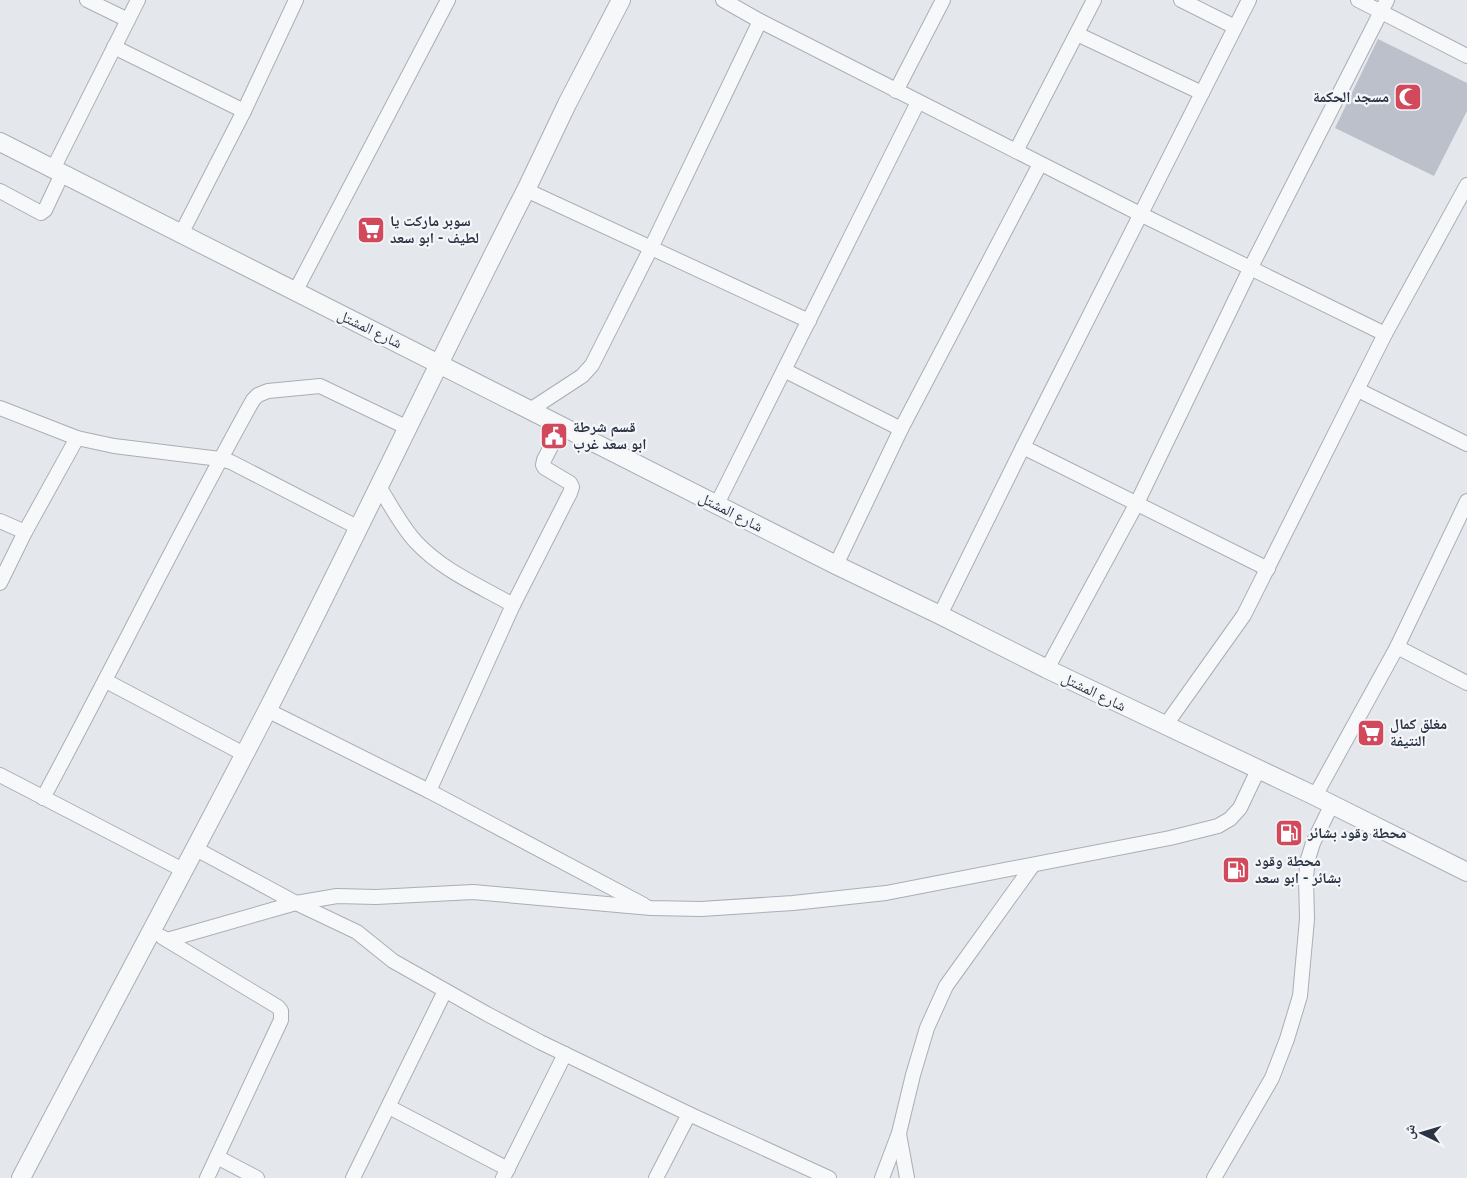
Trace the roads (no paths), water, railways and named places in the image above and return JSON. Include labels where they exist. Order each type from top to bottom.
[{"type":"street","points":[[87,0],[128,20]]},
{"type":"street","points":[[0,191],[41,213],[45,210],[58,172],[114,47],[138,0]]},
{"type":"street","points":[[181,234],[244,111],[296,0]]},
{"type":"street","points":[[295,292],[448,0]]},
{"type":"street","points":[[21,1178],[196,849],[267,710],[567,104],[621,0]]},
{"type":"street","points":[[723,0],[760,22],[1040,164],[1385,334]]},
{"type":"street","points":[[896,90],[943,0]]},
{"type":"street","points":[[1016,151],[1094,0]]},
{"type":"street","points":[[1181,0],[1235,27]]},
{"type":"street","points":[[940,615],[1249,0]]},
{"type":"street","points":[[1358,0],[1384,6],[1467,56]]},
{"type":"street","points":[[1047,670],[1137,503],[1251,267],[1384,6]]},
{"type":"street","points":[[530,410],[582,376],[592,365],[651,248],[760,22]]},
{"type":"street","points":[[1077,34],[1202,93]]},
{"type":"street","points":[[114,47],[244,111]]},
{"type":"street","points":[[717,504],[918,102]]},
{"type":"street","name":"شارع المشتل","points":[[0,142],[1047,670],[1332,804],[1467,872]]},
{"type":"street","points":[[836,565],[901,429],[1040,164]]},
{"type":"street","points":[[1165,726],[1244,615],[1385,334],[1467,185]]},
{"type":"street","points":[[526,190],[809,321]]},
{"type":"street","points":[[784,370],[901,429]]},
{"type":"street","points":[[43,798],[252,400],[268,391],[320,386],[408,428]]},
{"type":"street","points":[[1358,390],[1467,444]]},
{"type":"street","points":[[0,408],[77,438],[114,446],[220,459],[237,465],[358,528]]},
{"type":"street","points":[[429,792],[513,606],[572,488],[570,483],[543,465],[562,425]]},
{"type":"street","points":[[0,583],[25,532],[77,438]]},
{"type":"street","points":[[1023,447],[1268,569]]},
{"type":"street","points":[[379,487],[415,541],[428,554],[444,567],[513,606]]},
{"type":"street","points":[[1315,796],[1396,647],[1467,501]]},
{"type":"street","points":[[0,521],[25,532]]},
{"type":"street","points":[[1396,647],[1467,683]]},
{"type":"street","points":[[106,681],[244,754]]},
{"type":"street","points":[[267,710],[651,908]]},
{"type":"street","points":[[167,940],[296,903],[337,896],[376,897],[473,892],[651,908],[701,909],[802,902],[886,893],[1218,826],[1230,819],[1240,808],[1258,770]]},
{"type":"street","points":[[0,775],[184,871]]},
{"type":"street","points":[[1214,1178],[1272,1078],[1287,1039],[1300,996],[1307,919],[1306,877],[1308,859],[1313,843],[1332,804]]},
{"type":"street","points":[[196,849],[296,903],[357,932],[393,961],[445,991],[565,1054],[689,1114],[829,1178]]},
{"type":"street","points":[[882,1178],[899,1133],[927,1028],[946,986],[1033,864]]},
{"type":"street","points":[[152,930],[278,1007],[281,1011],[281,1020],[207,1178]]},
{"type":"street","points":[[353,1178],[445,991]]},
{"type":"street","points":[[389,1106],[505,1174],[565,1054]]},
{"type":"street","points":[[656,1178],[689,1114]]},
{"type":"street","points":[[899,1133],[907,1178]]},
{"type":"street","points":[[217,1157],[257,1178]]},
{"type":"place","name":"مسجد الحكمة","points":[[1408,97]]},
{"type":"place","name":"سوبر ماركت يا لطيف - ابو سعد","points":[[371,230]]},
{"type":"place","name":"قسم شرطة ابو سعد غرب","points":[[554,436]]},
{"type":"place","name":"مغلق كمال النتيفة","points":[[1371,733]]},
{"type":"place","name":"محطة وقود بشائر","points":[[1289,833]]},
{"type":"place","name":"محطة وقود بشائر - ابو سعد","points":[[1236,870]]}]
